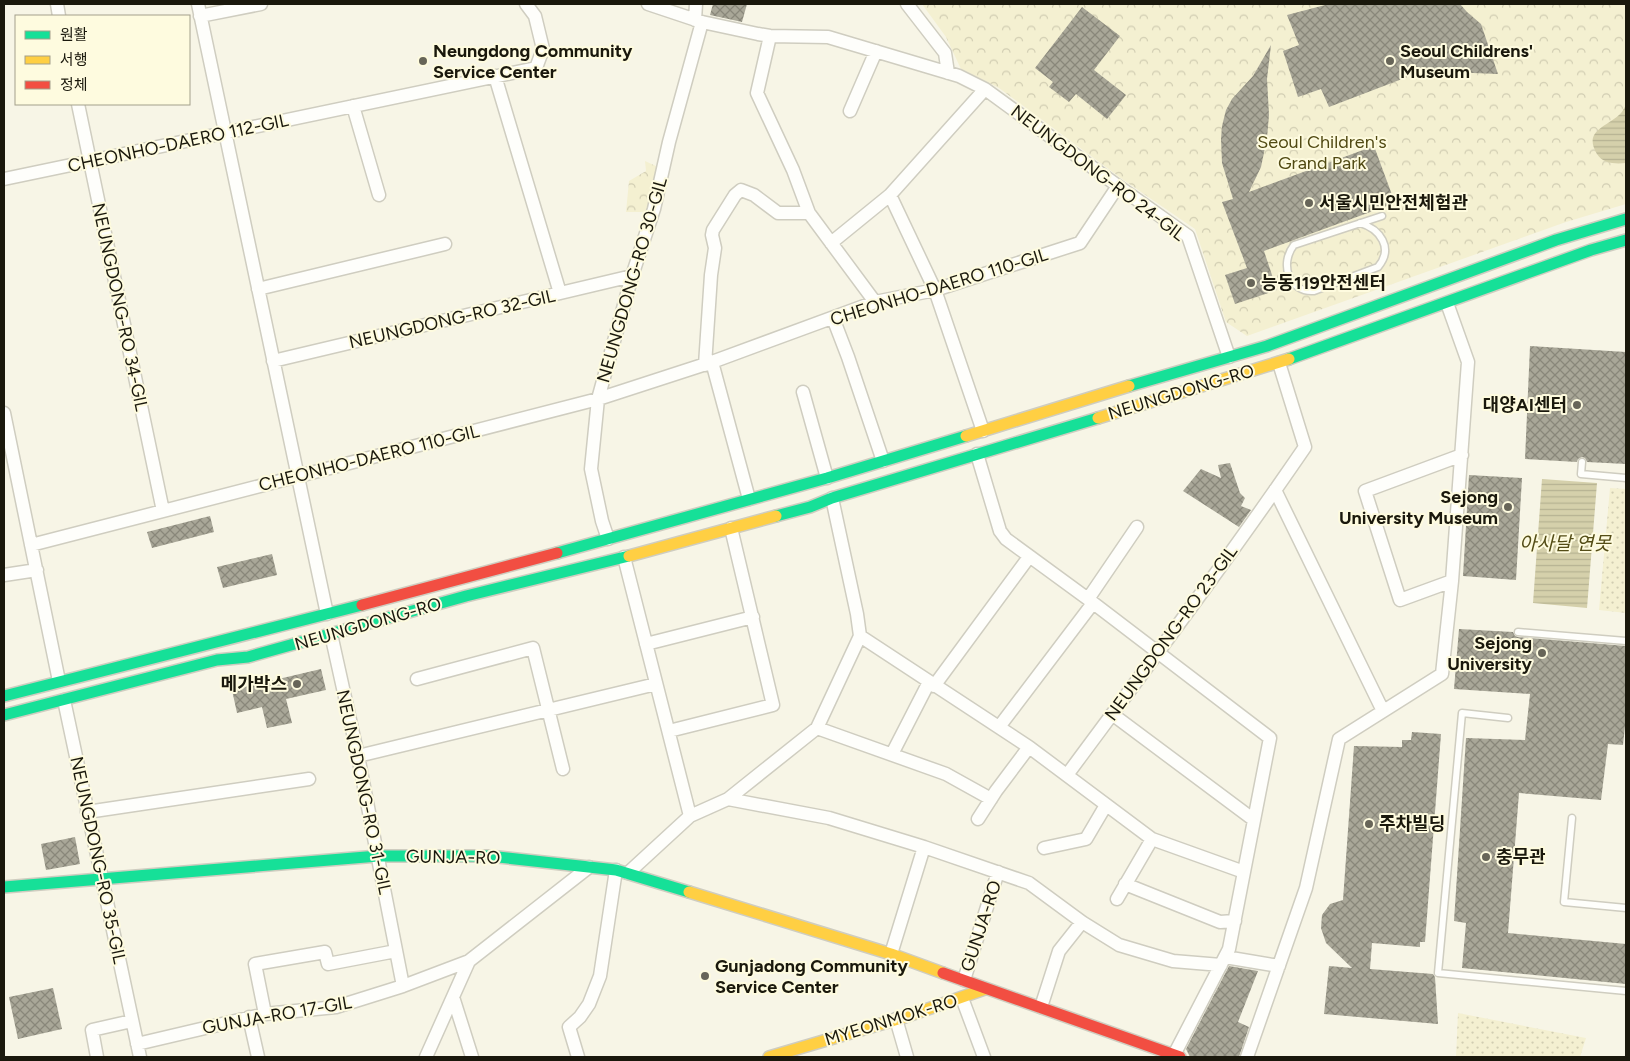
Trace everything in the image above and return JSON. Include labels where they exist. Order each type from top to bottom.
[{"type":"main road","name":"NEUNGDONG-RO","points":[[4,696],[327,614],[827,478],[1303,334],[1566,237],[1626,219]]},
{"type":"main road","name":"NEUNGDONG-RO","points":[[4,715],[217,660],[248,657],[466,596],[810,507],[832,498],[1279,363],[1590,250],[1626,240]]},
{"type":"main road","name":"NEUNGDONG-RO 24-GIL","points":[[1229,357],[1236,376]]},
{"type":"main road","points":[[327,614],[331,634]]},
{"type":"main road","points":[[59,681],[64,700]]},
{"type":"main road","name":"GUNJA-RO","points":[[4,887],[378,856],[489,856],[622,871],[891,954],[1177,1056]]},
{"type":"main road","name":"MYEONMOK-RO","points":[[768,1057],[896,1019],[985,989]]},
{"type":"street","points":[[260,4],[199,10],[327,614]]},
{"type":"street","name":"CHEONHO-DAERO 112-GIL","points":[[4,179],[536,68],[543,49],[535,16],[526,4]]},
{"type":"street","name":"NEUNGDONG-RO 24-GIL","points":[[648,4],[698,21],[770,36],[828,37],[948,72],[985,89],[1188,236],[1229,357]]},
{"type":"street","name":"NEUNGDONG-RO 30-GIL","points":[[608,539],[602,521],[591,469],[598,399],[632,276],[654,209],[698,21],[696,4]]},
{"type":"street","points":[[907,4],[945,53],[948,72]]},
{"type":"street","points":[[770,36],[757,93],[793,170],[809,213],[875,302]]},
{"type":"street","points":[[850,111],[876,51]]},
{"type":"street","points":[[495,76],[560,293]]},
{"type":"street","points":[[831,243],[890,195],[985,89]]},
{"type":"street","name":"NEUNGDONG-RO 34-GIL","points":[[78,105],[163,511]]},
{"type":"street","points":[[353,106],[378,196]]},
{"type":"street","name":"CHEONHO-DAERO 110-GIL","points":[[32,545],[598,399],[708,363],[875,302],[936,290],[1080,243],[1118,186]]},
{"type":"street","points":[[749,500],[708,363],[711,275],[715,248],[712,235],[713,230],[735,195],[742,190],[754,195],[778,213],[809,213]]},
{"type":"street","points":[[890,195],[936,290],[983,431]]},
{"type":"street","points":[[258,289],[445,244]]},
{"type":"street","name":"NEUNGDONG-RO 32-GIL","points":[[273,361],[632,276]]},
{"type":"street","points":[[1247,1057],[1306,888],[1338,739],[1442,674],[1452,581],[1468,362],[1447,303]]},
{"type":"street","points":[[833,318],[883,461]]},
{"type":"street","name":"NEUNGDONG-RO 23-GIL","points":[[1067,775],[1158,653],[1305,447],[1279,363]]},
{"type":"street","points":[[803,392],[827,478]]},
{"type":"street","points":[[4,414],[7,441],[32,545],[59,681]]},
{"type":"street","points":[[977,454],[1000,532],[1006,539],[1270,738],[1229,949],[1177,1056]]},
{"type":"street","points":[[1452,581],[1400,600],[1365,491],[1462,455]]},
{"type":"street","points":[[1275,490],[1383,711]]},
{"type":"street","points":[[578,1057],[569,1028],[589,1004],[600,976],[622,871],[690,816],[728,799],[817,728],[860,636],[832,498]]},
{"type":"street","points":[[999,727],[1090,601],[1137,527]]},
{"type":"street","points":[[668,731],[773,705],[731,528]]},
{"type":"street","points":[[624,556],[690,816]]},
{"type":"street","points":[[892,754],[932,684],[1029,557]]},
{"type":"street","points":[[4,576],[37,570]]},
{"type":"street","points":[[646,644],[752,617]]},
{"type":"street","name":"NEUNGDONG-RO 31-GIL","points":[[331,634],[358,756],[403,986]]},
{"type":"street","points":[[860,636],[1029,747],[1152,839],[1244,872]]},
{"type":"street","points":[[417,679],[532,648],[563,769]]},
{"type":"street","points":[[358,756],[656,684]]},
{"type":"street","name":"NEUNGDONG-RO 35-GIL","points":[[64,700],[140,1057]]},
{"type":"street","points":[[1112,714],[1254,820]]},
{"type":"street","points":[[817,728],[946,774],[991,799]]},
{"type":"street","points":[[978,819],[1029,747]]},
{"type":"street","points":[[87,812],[309,779]]},
{"type":"street","points":[[728,799],[829,818],[924,847],[1029,883],[1082,922],[1119,946],[1173,961],[1223,961],[1279,966]]},
{"type":"street","points":[[1044,848],[1086,839],[1106,804]]},
{"type":"street","points":[[1117,899],[1152,839]]},
{"type":"street","points":[[891,954],[924,847]]},
{"type":"street","name":"GUNJA-RO 17-GIL","points":[[137,1044],[249,1017],[336,1008],[403,986],[469,961],[590,867]]},
{"type":"street","name":"GUNJA-RO","points":[[964,980],[998,872]]},
{"type":"street","points":[[1125,884],[1220,922],[1235,921]]},
{"type":"street","points":[[1041,1007],[1059,951],[1082,922]]},
{"type":"street","points":[[266,1014],[255,964],[325,952],[328,964],[396,951]]},
{"type":"street","points":[[426,1057],[469,961]]},
{"type":"street","points":[[453,996],[472,1057]]},
{"type":"street","points":[[962,998],[984,1057]]},
{"type":"street","points":[[249,1017],[258,1057]]},
{"type":"street","points":[[896,1019],[907,1057]]},
{"type":"street","points":[[97,1057],[92,1030],[132,1021]]},
{"type":"lane","points":[[1360,223],[1375,230],[1380,236],[1386,254],[1378,267],[1314,291],[1299,289],[1288,272],[1286,262],[1288,252],[1294,246],[1360,223],[1382,216]]},
{"type":"lane","points":[[1582,462],[1581,474],[1626,478]]},
{"type":"lane","points":[[1518,632],[1626,641]]},
{"type":"lane","points":[[1508,718],[1462,713],[1438,973],[1626,991]]},
{"type":"lane","points":[[1572,818],[1564,902],[1626,908]]},
{"type":"green space","name":"Seoul Children's Grand Park","points":[[922,4],[1626,4],[1626,204],[1566,222],[1247,336],[1226,322],[1195,229],[1122,179],[999,88],[961,69],[946,37]]},
{"type":"green space","points":[[645,161],[658,167],[646,212],[626,212],[629,181],[646,171]]},
{"type":"green space","points":[[1610,488],[1626,489],[1626,613],[1599,610]]},
{"type":"green space","points":[[1458,1013],[1586,1038],[1580,1057],[1456,1057]]},
{"type":"water","points":[[1626,105],[1626,163],[1606,162],[1597,154],[1593,146],[1594,135],[1620,114]]},
{"type":"water","name":"아사달 연못","points":[[1542,479],[1597,483],[1587,608],[1533,603]]},
{"type":"building","points":[[713,4],[747,4],[742,22],[710,15]]},
{"type":"building","name":"Seoul Childrens' Museum","points":[[1329,4],[1460,4],[1481,24],[1498,74],[1423,71],[1329,107],[1321,89],[1298,97],[1283,51],[1299,45],[1287,15]]},
{"type":"building","points":[[1082,7],[1120,36],[1094,70],[1126,95],[1107,119],[1076,94],[1069,102],[1049,87],[1053,82],[1035,68]]},
{"type":"building","name":"서울시민안전체험관","points":[[1271,45],[1267,79],[1269,115],[1267,138],[1261,167],[1249,192],[1374,146],[1395,203],[1264,251],[1277,290],[1235,304],[1225,275],[1247,268],[1222,202],[1233,199],[1222,163],[1222,126],[1226,110],[1232,99],[1253,76]]},
{"type":"building","name":"대양AI센터","points":[[1530,346],[1626,352],[1626,464],[1587,462],[1582,457],[1577,462],[1525,459]]},
{"type":"building","points":[[1230,463],[1240,493],[1245,498],[1241,506],[1251,510],[1239,527],[1183,491],[1201,469],[1221,478],[1218,465]]},
{"type":"building","points":[[1469,475],[1522,478],[1516,580],[1463,576]]},
{"type":"building","points":[[210,516],[214,532],[152,548],[147,532]]},
{"type":"building","points":[[272,554],[277,575],[223,588],[217,567]]},
{"type":"building","points":[[1459,629],[1513,632],[1518,637],[1626,646],[1626,717],[1623,745],[1608,744],[1601,800],[1519,793],[1508,933],[1626,944],[1626,984],[1462,968],[1466,923],[1454,921],[1466,738],[1525,740],[1530,694],[1454,689]]},
{"type":"building","points":[[321,669],[326,690],[286,699],[292,723],[267,728],[262,707],[237,713],[232,690]]},
{"type":"building","points":[[1412,732],[1441,734],[1425,942],[1420,942],[1420,947],[1372,943],[1370,969],[1433,974],[1435,977],[1438,1024],[1324,1014],[1329,966],[1352,968],[1326,943],[1321,928],[1322,915],[1330,904],[1343,900],[1354,746],[1402,747],[1402,740],[1411,740]]},
{"type":"building","points":[[75,837],[80,864],[46,870],[41,844]]},
{"type":"building","points":[[1229,966],[1258,971],[1238,1022],[1249,1027],[1239,1057],[1190,1057],[1186,1049]]},
{"type":"building","points":[[53,988],[62,1029],[18,1039],[9,997]]},
{"type":"traffic: fast","points":[[1129,386],[1267,346],[1556,240],[1626,219]]},
{"type":"traffic: fast","points":[[1289,359],[1591,250],[1626,240]]},
{"type":"traffic: fast","points":[[776,516],[1098,418]]},
{"type":"traffic: fast","points":[[557,553],[827,478],[966,436]]},
{"type":"traffic: fast","points":[[4,715],[217,660],[248,657],[466,596],[629,556]]},
{"type":"traffic: fast","points":[[4,696],[362,605]]},
{"type":"traffic: fast","points":[[4,887],[378,856],[489,856],[616,870],[689,892]]},
{"type":"traffic: slow","points":[[1098,418],[1289,359]]},
{"type":"traffic: slow","points":[[966,436],[1129,386]]},
{"type":"traffic: slow","points":[[629,556],[776,516]]},
{"type":"traffic: slow","points":[[689,892],[891,954],[943,973]]},
{"type":"traffic: slow","points":[[769,1057],[905,1017],[985,989]]},
{"type":"traffic: jam","points":[[362,605],[557,553]]},
{"type":"traffic: jam","points":[[943,973],[1180,1057]]},
{"type":"place","name":"Neungdong Community Service Center","points":[[423,61]]},
{"type":"place","name":"Seoul Childrens' Museum","points":[[1390,61]]},
{"type":"place","name":"서울시민안전체험관","points":[[1309,203]]},
{"type":"place","name":"능동119안전센터","points":[[1251,283]]},
{"type":"place","name":"대양AI센터","points":[[1577,405]]},
{"type":"place","name":"Sejong University Museum","points":[[1508,507]]},
{"type":"place","name":"Sejong University","points":[[1542,653]]},
{"type":"place","name":"메가박스","points":[[297,684]]},
{"type":"place","name":"주차빌딩","points":[[1369,824]]},
{"type":"place","name":"충무관","points":[[1486,857]]},
{"type":"place","name":"Gunjadong Community Service Center","points":[[705,976]]}]
